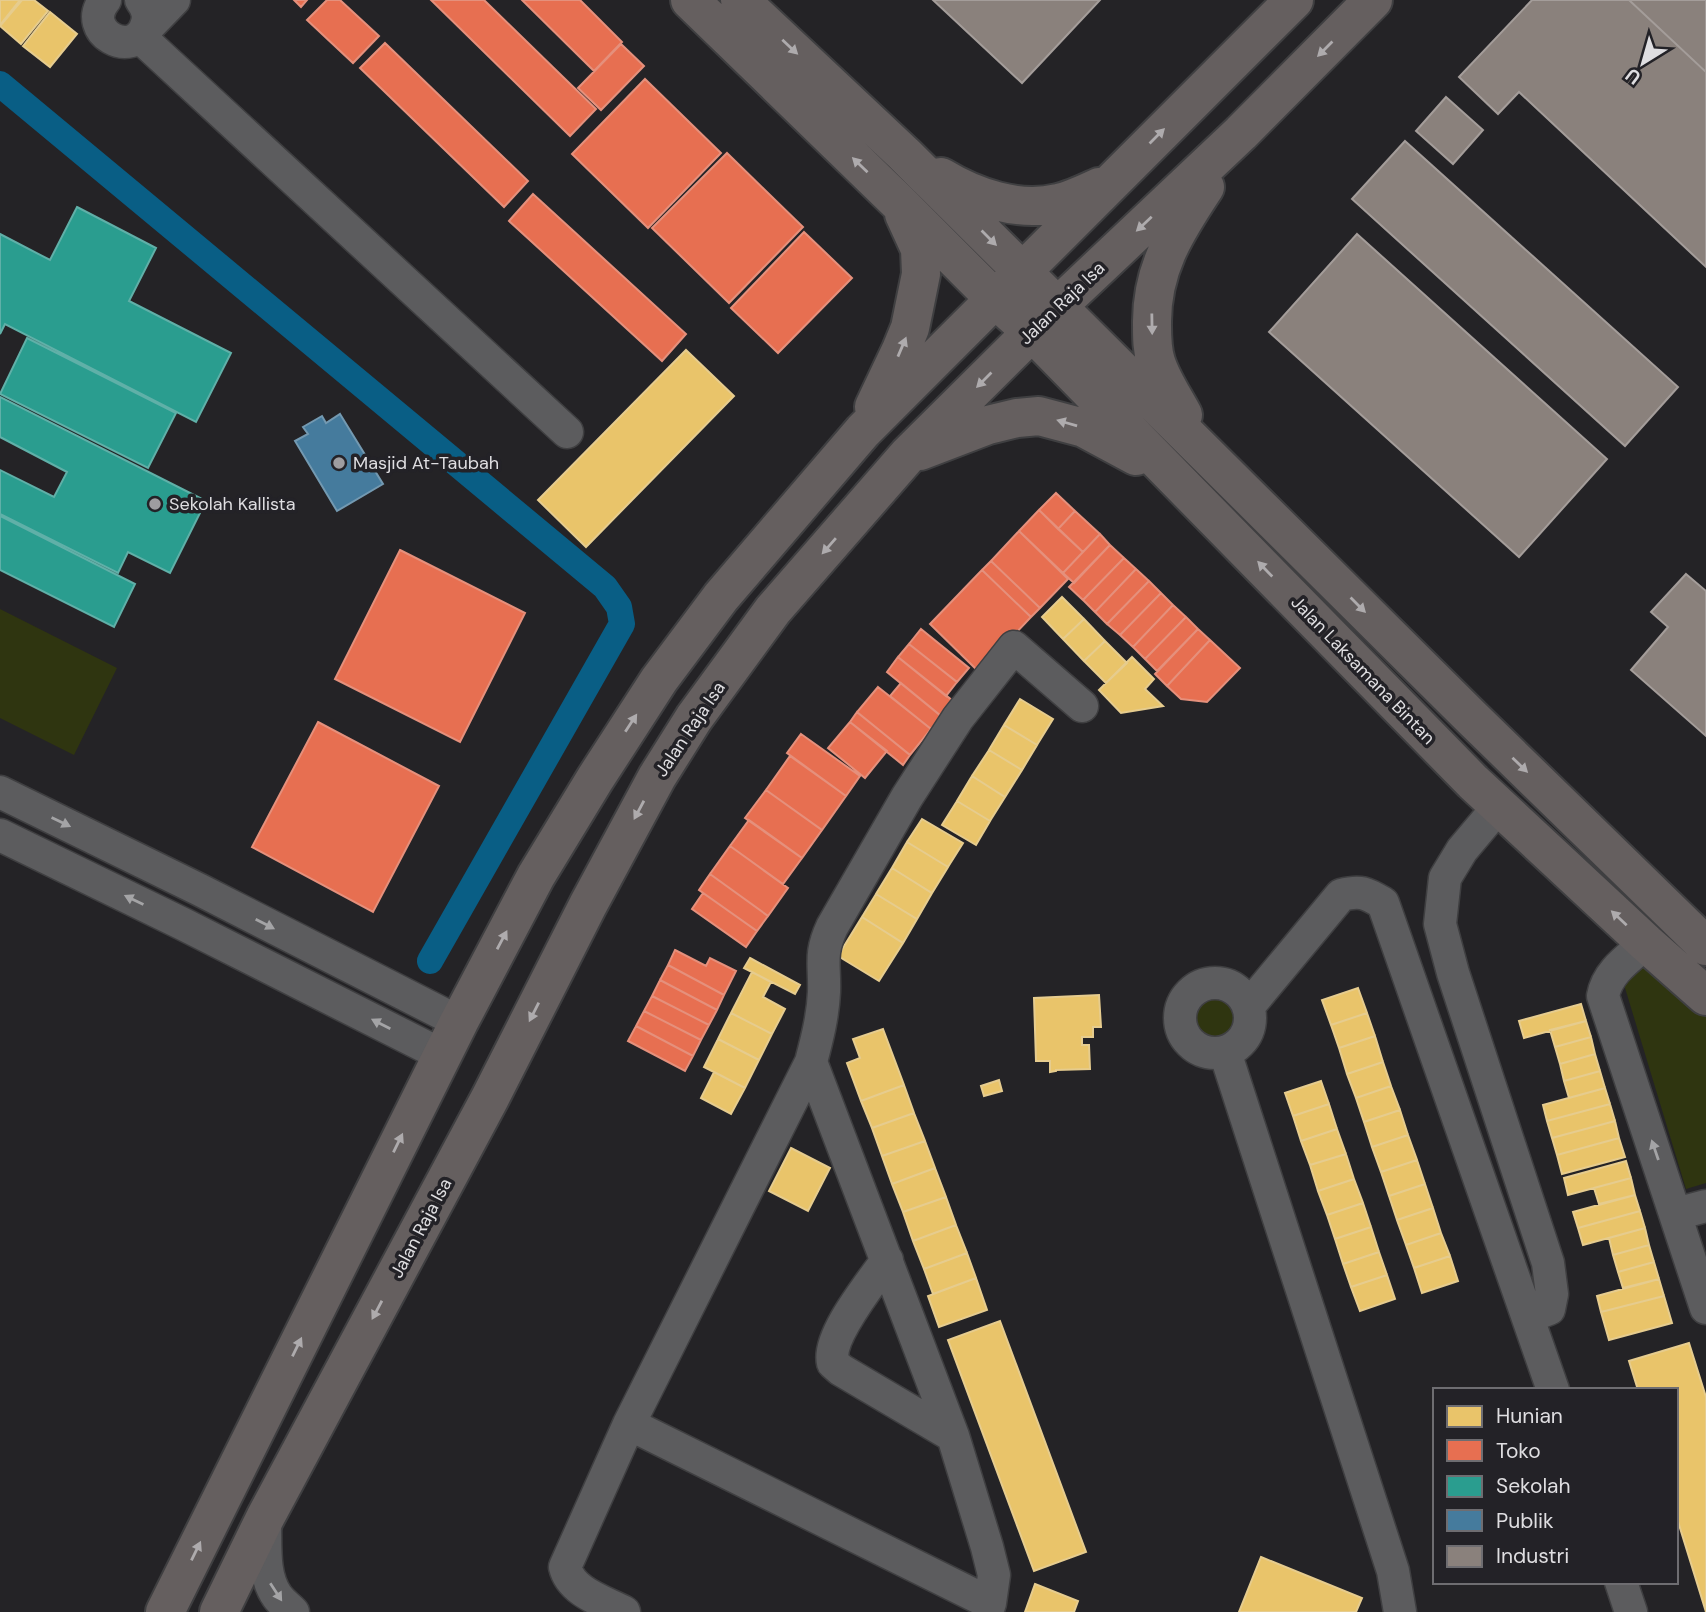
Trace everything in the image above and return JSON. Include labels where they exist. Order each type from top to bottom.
[{"type":"main road","points":[[690,0],[995,299],[1045,319],[1206,453],[1706,946]]},
{"type":"main road","points":[[740,0],[904,154],[1023,271],[1045,319]]},
{"type":"main road","points":[[165,1612],[442,1055],[536,876],[659,680],[721,597],[863,431],[1294,0]]},
{"type":"main road","name":"Jalan Raja Isa","points":[[219,1612],[265,1518],[490,1098],[588,905],[657,777],[694,718],[773,610],[908,455],[1045,319],[1241,133],[1373,0]]},
{"type":"main road","points":[[1206,453],[1156,364],[1152,342],[1152,307],[1156,278],[1172,240],[1241,133]]},
{"type":"main road","points":[[904,154],[957,186],[987,199],[1019,205],[1042,206],[1059,203],[1112,181]]},
{"type":"main road","points":[[863,431],[910,328],[921,274],[920,249],[898,202]]},
{"type":"main road","name":"Jalan Laksamana Bintan","points":[[1045,319],[1172,475],[1439,748],[1706,996]]},
{"type":"main road","points":[[908,455],[988,425],[1039,416],[1084,428],[1172,475]]},
{"type":"main road","points":[[1439,748],[1472,718]]},
{"type":"street","points":[[94,5],[104,34],[121,42],[131,41],[142,22],[174,0]]},
{"type":"street","points":[[142,22],[567,432]]},
{"type":"street","points":[[624,1612],[576,1587],[567,1575],[565,1567],[629,1424],[811,1062],[823,1011],[825,942],[907,797],[958,718],[1014,647],[1082,706]]},
{"type":"street","points":[[0,792],[201,890],[459,1022]]},
{"type":"street","points":[[1499,806],[1462,850],[1445,878],[1440,924],[1453,973],[1548,1263],[1552,1294],[1549,1309],[1528,1317]]},
{"type":"street","points":[[0,835],[442,1055]]},
{"type":"street","points":[[183,924],[201,890]]},
{"type":"street","points":[[1248,1007],[1341,895],[1366,893],[1383,903],[1552,1388]]},
{"type":"street","points":[[1646,943],[1613,972],[1603,996],[1706,1308]]},
{"type":"street","points":[[1225,984],[1235,989],[1248,1007],[1250,1018],[1244,1039],[1226,1052],[1214,1054],[1202,1051],[1184,1036],[1180,1025],[1179,1012],[1183,1001],[1191,991],[1202,985],[1225,984]]},
{"type":"street","points":[[1226,1052],[1393,1571],[1400,1612]]},
{"type":"street","points":[[629,1424],[988,1607],[994,1575],[953,1436],[811,1062]]},
{"type":"street","points":[[1676,1214],[1706,1206]]},
{"type":"street","points":[[887,1260],[843,1324],[832,1350],[833,1363],[953,1436]]},
{"type":"street","points":[[265,1518],[270,1581],[277,1595],[293,1612]]},
{"type":"street","points":[[1622,1584],[1631,1612]]},
{"type":"green space","points":[[0,609],[117,668],[74,755],[0,718]]},
{"type":"green space","points":[[1640,965],[1706,1014],[1706,1183],[1686,1189],[1622,978]]},
{"type":"green space","points":[[1214,994],[1230,1001],[1237,1017],[1230,1033],[1214,1040],[1198,1033],[1191,1017],[1198,1001]]},
{"type":"building: Hunian","points":[[0,0],[20,0],[0,25]]},
{"type":"building: Hunian","points":[[22,0],[34,0],[48,11],[21,44],[0,26]]},
{"type":"building: Hunian","points":[[50,12],[77,34],[50,67],[23,46]]},
{"type":"building: Hunian","points":[[686,350],[734,396],[586,547],[538,500]]},
{"type":"building: Hunian","points":[[1062,597],[1084,619],[1063,639],[1042,617]]},
{"type":"building: Hunian","points":[[1084,619],[1105,641],[1084,661],[1063,639]]},
{"type":"building: Hunian","points":[[1105,641],[1127,663],[1106,683],[1084,661]]},
{"type":"building: Hunian","points":[[1132,657],[1154,679],[1145,689],[1163,706],[1121,713],[1099,690]]},
{"type":"building: Hunian","points":[[1020,699],[1053,719],[1037,745],[1004,725]]},
{"type":"building: Hunian","points":[[1004,725],[1037,745],[1022,770],[989,750]]},
{"type":"building: Hunian","points":[[989,750],[1022,770],[1005,797],[972,776]]},
{"type":"building: Hunian","points":[[972,776],[1005,797],[990,821],[957,801]]},
{"type":"building: Hunian","points":[[957,801],[990,821],[976,845],[942,825]]},
{"type":"building: Hunian","points":[[922,819],[963,843],[948,867],[907,842]]},
{"type":"building: Hunian","points":[[907,842],[948,867],[932,893],[892,868]]},
{"type":"building: Hunian","points":[[892,868],[932,893],[917,919],[876,894]]},
{"type":"building: Hunian","points":[[876,894],[917,919],[903,943],[862,917]]},
{"type":"building: Hunian","points":[[862,917],[903,943],[879,981],[838,956]]},
{"type":"building: Hunian","points":[[750,958],[800,985],[795,994],[744,968]]},
{"type":"building: Hunian","points":[[752,972],[771,982],[763,997],[785,1009],[772,1034],[731,1013]]},
{"type":"building: Hunian","points":[[1358,988],[1367,1013],[1331,1025],[1322,1000]]},
{"type":"building: Hunian","points":[[1099,995],[1101,1027],[1093,1027],[1093,1037],[1082,1037],[1082,1045],[1089,1045],[1090,1069],[1050,1072],[1050,1061],[1036,1061],[1034,998]]},
{"type":"building: Hunian","points":[[1581,1004],[1586,1021],[1524,1038],[1519,1021]]},
{"type":"building: Hunian","points":[[731,1013],[772,1034],[759,1060],[718,1039]]},
{"type":"building: Hunian","points":[[1367,1013],[1375,1036],[1339,1048],[1331,1025]]},
{"type":"building: Hunian","points":[[1586,1021],[1591,1037],[1555,1047],[1550,1030]]},
{"type":"building: Hunian","points":[[883,1029],[904,1085],[861,1101],[847,1063],[860,1058],[853,1039]]},
{"type":"building: Hunian","points":[[1375,1036],[1383,1062],[1347,1074],[1339,1048]]},
{"type":"building: Hunian","points":[[1591,1037],[1595,1054],[1560,1064],[1555,1047]]},
{"type":"building: Hunian","points":[[718,1039],[759,1060],[745,1088],[704,1067]]},
{"type":"building: Hunian","points":[[1595,1054],[1600,1071],[1564,1081],[1560,1064]]},
{"type":"building: Hunian","points":[[1383,1062],[1391,1086],[1356,1098],[1347,1074]]},
{"type":"building: Hunian","points":[[1600,1071],[1605,1088],[1569,1098],[1564,1081]]},
{"type":"building: Hunian","points":[[714,1072],[745,1088],[731,1114],[701,1098]]},
{"type":"building: Hunian","points":[[999,1080],[1002,1091],[984,1096],[981,1086]]},
{"type":"building: Hunian","points":[[1321,1081],[1329,1104],[1293,1116],[1285,1093]]},
{"type":"building: Hunian","points":[[904,1085],[914,1113],[872,1128],[861,1101]]},
{"type":"building: Hunian","points":[[1391,1086],[1400,1110],[1364,1122],[1356,1098]]},
{"type":"building: Hunian","points":[[1605,1088],[1610,1104],[1547,1121],[1543,1105]]},
{"type":"building: Hunian","points":[[1329,1104],[1337,1129],[1301,1141],[1293,1116]]},
{"type":"building: Hunian","points":[[1610,1104],[1615,1121],[1552,1138],[1547,1121]]},
{"type":"building: Hunian","points":[[1400,1110],[1408,1135],[1372,1147],[1364,1122]]},
{"type":"building: Hunian","points":[[914,1113],[925,1141],[882,1156],[872,1128]]},
{"type":"building: Hunian","points":[[1615,1121],[1619,1138],[1557,1155],[1552,1138]]},
{"type":"building: Hunian","points":[[1337,1129],[1346,1154],[1310,1165],[1301,1141]]},
{"type":"building: Hunian","points":[[1408,1135],[1417,1160],[1381,1172],[1372,1147]]},
{"type":"building: Hunian","points":[[1619,1138],[1625,1157],[1562,1174],[1557,1155]]},
{"type":"building: Hunian","points":[[925,1141],[935,1168],[892,1184],[882,1156]]},
{"type":"building: Hunian","points":[[791,1148],[830,1168],[808,1211],[769,1191]]},
{"type":"building: Hunian","points":[[1346,1154],[1354,1179],[1318,1191],[1310,1165]]},
{"type":"building: Hunian","points":[[1417,1160],[1425,1184],[1389,1196],[1381,1172]]},
{"type":"building: Hunian","points":[[1626,1161],[1631,1178],[1568,1195],[1564,1178]]},
{"type":"building: Hunian","points":[[935,1168],[946,1197],[903,1212],[892,1184]]},
{"type":"building: Hunian","points":[[1631,1178],[1635,1195],[1599,1204],[1594,1188]]},
{"type":"building: Hunian","points":[[1354,1179],[1363,1203],[1327,1215],[1318,1191]]},
{"type":"building: Hunian","points":[[1425,1184],[1433,1208],[1397,1220],[1389,1196]]},
{"type":"building: Hunian","points":[[1635,1195],[1640,1211],[1578,1228],[1573,1212]]},
{"type":"building: Hunian","points":[[946,1197],[956,1225],[913,1241],[903,1212]]},
{"type":"building: Hunian","points":[[1363,1203],[1371,1227],[1335,1239],[1327,1215]]},
{"type":"building: Hunian","points":[[1433,1208],[1441,1233],[1406,1245],[1397,1220]]},
{"type":"building: Hunian","points":[[1640,1211],[1645,1228],[1583,1245],[1578,1228]]},
{"type":"building: Hunian","points":[[956,1225],[967,1253],[924,1269],[913,1241]]},
{"type":"building: Hunian","points":[[1371,1227],[1379,1252],[1343,1264],[1335,1239]]},
{"type":"building: Hunian","points":[[1645,1228],[1649,1245],[1613,1255],[1609,1238]]},
{"type":"building: Hunian","points":[[1441,1233],[1450,1256],[1414,1268],[1406,1245]]},
{"type":"building: Hunian","points":[[1649,1245],[1654,1262],[1618,1272],[1613,1255]]},
{"type":"building: Hunian","points":[[1379,1252],[1387,1275],[1351,1287],[1343,1264]]},
{"type":"building: Hunian","points":[[967,1253],[976,1278],[933,1294],[924,1269]]},
{"type":"building: Hunian","points":[[1450,1256],[1458,1281],[1422,1293],[1414,1268]]},
{"type":"building: Hunian","points":[[1654,1262],[1659,1279],[1623,1288],[1618,1272]]},
{"type":"building: Hunian","points":[[1387,1275],[1395,1299],[1360,1311],[1351,1287]]},
{"type":"building: Hunian","points":[[976,1278],[987,1310],[939,1327],[928,1296]]},
{"type":"building: Hunian","points":[[1659,1279],[1664,1296],[1601,1312],[1597,1296]]},
{"type":"building: Hunian","points":[[1664,1296],[1672,1323],[1609,1340],[1601,1312]]},
{"type":"building: Hunian","points":[[1000,1321],[1086,1552],[1034,1571],[948,1340]]},
{"type":"building: Hunian","points":[[1689,1343],[1706,1397],[1706,1612],[1678,1521],[1678,1388],[1637,1388],[1629,1361]]},
{"type":"building: Hunian","points":[[1261,1557],[1362,1598],[1356,1612],[1239,1612]]},
{"type":"building: Hunian","points":[[1035,1584],[1078,1601],[1074,1612],[1025,1612]]},
{"type":"building: Toko","points":[[294,0],[307,0],[301,7]]},
{"type":"building: Toko","points":[[327,0],[340,0],[379,36],[353,63],[307,20]]},
{"type":"building: Toko","points":[[431,0],[484,0],[596,109],[570,136]]},
{"type":"building: Toko","points":[[522,0],[580,0],[622,42],[594,71]]},
{"type":"building: Toko","points":[[385,43],[528,181],[504,207],[360,68]]},
{"type":"building: Toko","points":[[621,44],[644,66],[601,110],[578,88]]},
{"type":"building: Toko","points":[[645,79],[721,153],[648,228],[572,154]]},
{"type":"building: Toko","points":[[727,153],[803,227],[729,303],[652,228]]},
{"type":"building: Toko","points":[[533,194],[686,334],[662,361],[509,221]]},
{"type":"building: Toko","points":[[804,232],[852,278],[778,353],[731,308]]},
{"type":"building: Toko","points":[[1056,493],[1075,511],[1058,529],[1039,510]]},
{"type":"building: Toko","points":[[1039,510],[1083,552],[1063,573],[1019,531]]},
{"type":"building: Toko","points":[[1075,511],[1100,534],[1083,552],[1058,529]]},
{"type":"building: Toko","points":[[1019,531],[1068,579],[1040,608],[991,561]]},
{"type":"building: Toko","points":[[1100,534],[1110,545],[1074,583],[1063,573]]},
{"type":"building: Toko","points":[[1110,545],[1124,558],[1083,600],[1069,587]]},
{"type":"building: Toko","points":[[400,550],[525,613],[460,742],[335,679]]},
{"type":"building: Toko","points":[[1124,558],[1136,569],[1095,612],[1083,600]]},
{"type":"building: Toko","points":[[991,561],[1040,608],[1031,617],[982,570]]},
{"type":"building: Toko","points":[[1136,569],[1149,581],[1107,624],[1095,612]]},
{"type":"building: Toko","points":[[982,570],[1031,617],[979,672],[930,624]]},
{"type":"building: Toko","points":[[1149,581],[1161,593],[1120,635],[1107,624]]},
{"type":"building: Toko","points":[[1161,593],[1173,605],[1133,647],[1120,635]]},
{"type":"building: Toko","points":[[1173,605],[1186,617],[1145,659],[1133,647]]},
{"type":"building: Toko","points":[[1186,617],[1198,629],[1157,671],[1145,659]]},
{"type":"building: Toko","points":[[921,629],[969,668],[957,682],[909,644]]},
{"type":"building: Toko","points":[[1198,629],[1210,640],[1167,686],[1155,674]]},
{"type":"building: Toko","points":[[1210,640],[1240,668],[1207,702],[1181,699],[1167,686]]},
{"type":"building: Toko","points":[[909,644],[957,682],[946,696],[898,657]]},
{"type":"building: Toko","points":[[898,657],[953,701],[941,716],[887,672]]},
{"type":"building: Toko","points":[[901,683],[941,716],[931,729],[890,696]]},
{"type":"building: Toko","points":[[878,687],[931,729],[910,755],[857,712]]},
{"type":"building: Toko","points":[[857,712],[910,755],[903,765],[850,722]]},
{"type":"building: Toko","points":[[318,722],[439,786],[373,912],[252,847]]},
{"type":"building: Toko","points":[[850,722],[887,751],[865,778],[828,748]]},
{"type":"building: Toko","points":[[801,734],[860,776],[846,796],[787,753]]},
{"type":"building: Toko","points":[[790,756],[846,796],[822,830],[766,790]]},
{"type":"building: Toko","points":[[766,790],[822,830],[802,858],[745,818]]},
{"type":"building: Toko","points":[[749,820],[802,858],[783,884],[730,846]]},
{"type":"building: Toko","points":[[730,846],[788,888],[768,916],[710,874]]},
{"type":"building: Toko","points":[[710,874],[768,916],[757,931],[699,890]]},
{"type":"building: Toko","points":[[703,893],[757,931],[746,947],[692,909]]},
{"type":"building: Toko","points":[[675,950],[706,966],[710,958],[736,971],[724,995],[668,965]]},
{"type":"building: Toko","points":[[668,965],[724,995],[717,1010],[660,980]]},
{"type":"building: Toko","points":[[660,980],[717,1010],[709,1025],[652,996]]},
{"type":"building: Toko","points":[[652,996],[709,1025],[701,1040],[644,1011]]},
{"type":"building: Toko","points":[[644,1011],[701,1040],[693,1056],[636,1026]]},
{"type":"building: Toko","points":[[636,1026],[693,1056],[685,1071],[628,1041]]},
{"type":"building: Sekolah","points":[[77,207],[156,248],[129,301],[231,353],[196,422],[5,324],[0,334],[0,234],[50,260]]},
{"type":"building: Sekolah","points":[[27,338],[176,413],[148,468],[0,394]]},
{"type":"building: Sekolah","points":[[0,397],[206,501],[170,573],[128,552],[118,573],[0,514],[0,470],[54,497],[67,472],[0,437]]},
{"type":"building: Sekolah","points":[[0,516],[135,584],[114,627],[0,570]]},
{"type":"building: Publik","name":"Masjid At-Taubah","points":[[340,414],[383,484],[337,511],[295,441],[308,434],[303,427],[322,416],[326,423]]},
{"type":"building: Industri","points":[[933,0],[1100,0],[1022,83]]},
{"type":"building: Industri","points":[[1532,0],[1629,0],[1706,72],[1706,267],[1519,92],[1498,114],[1459,77]]},
{"type":"building: Industri","points":[[1629,0],[1706,0],[1706,72]]},
{"type":"building: Industri","points":[[1446,97],[1483,130],[1453,164],[1416,131]]},
{"type":"building: Industri","points":[[1405,141],[1678,387],[1625,446],[1352,199]]},
{"type":"building: Industri","points":[[1357,234],[1607,459],[1519,557],[1269,332]]},
{"type":"building: Industri","points":[[1686,574],[1706,591],[1706,736],[1631,670],[1668,627],[1651,612]]},
{"type":"waterway","points":[[0,84],[605,587],[619,607],[622,624],[430,961]]},
{"type":"place","name":"Masjid At-Taubah","points":[[339,463]]},
{"type":"place","name":"Sekolah Kallista","points":[[155,504]]}]
